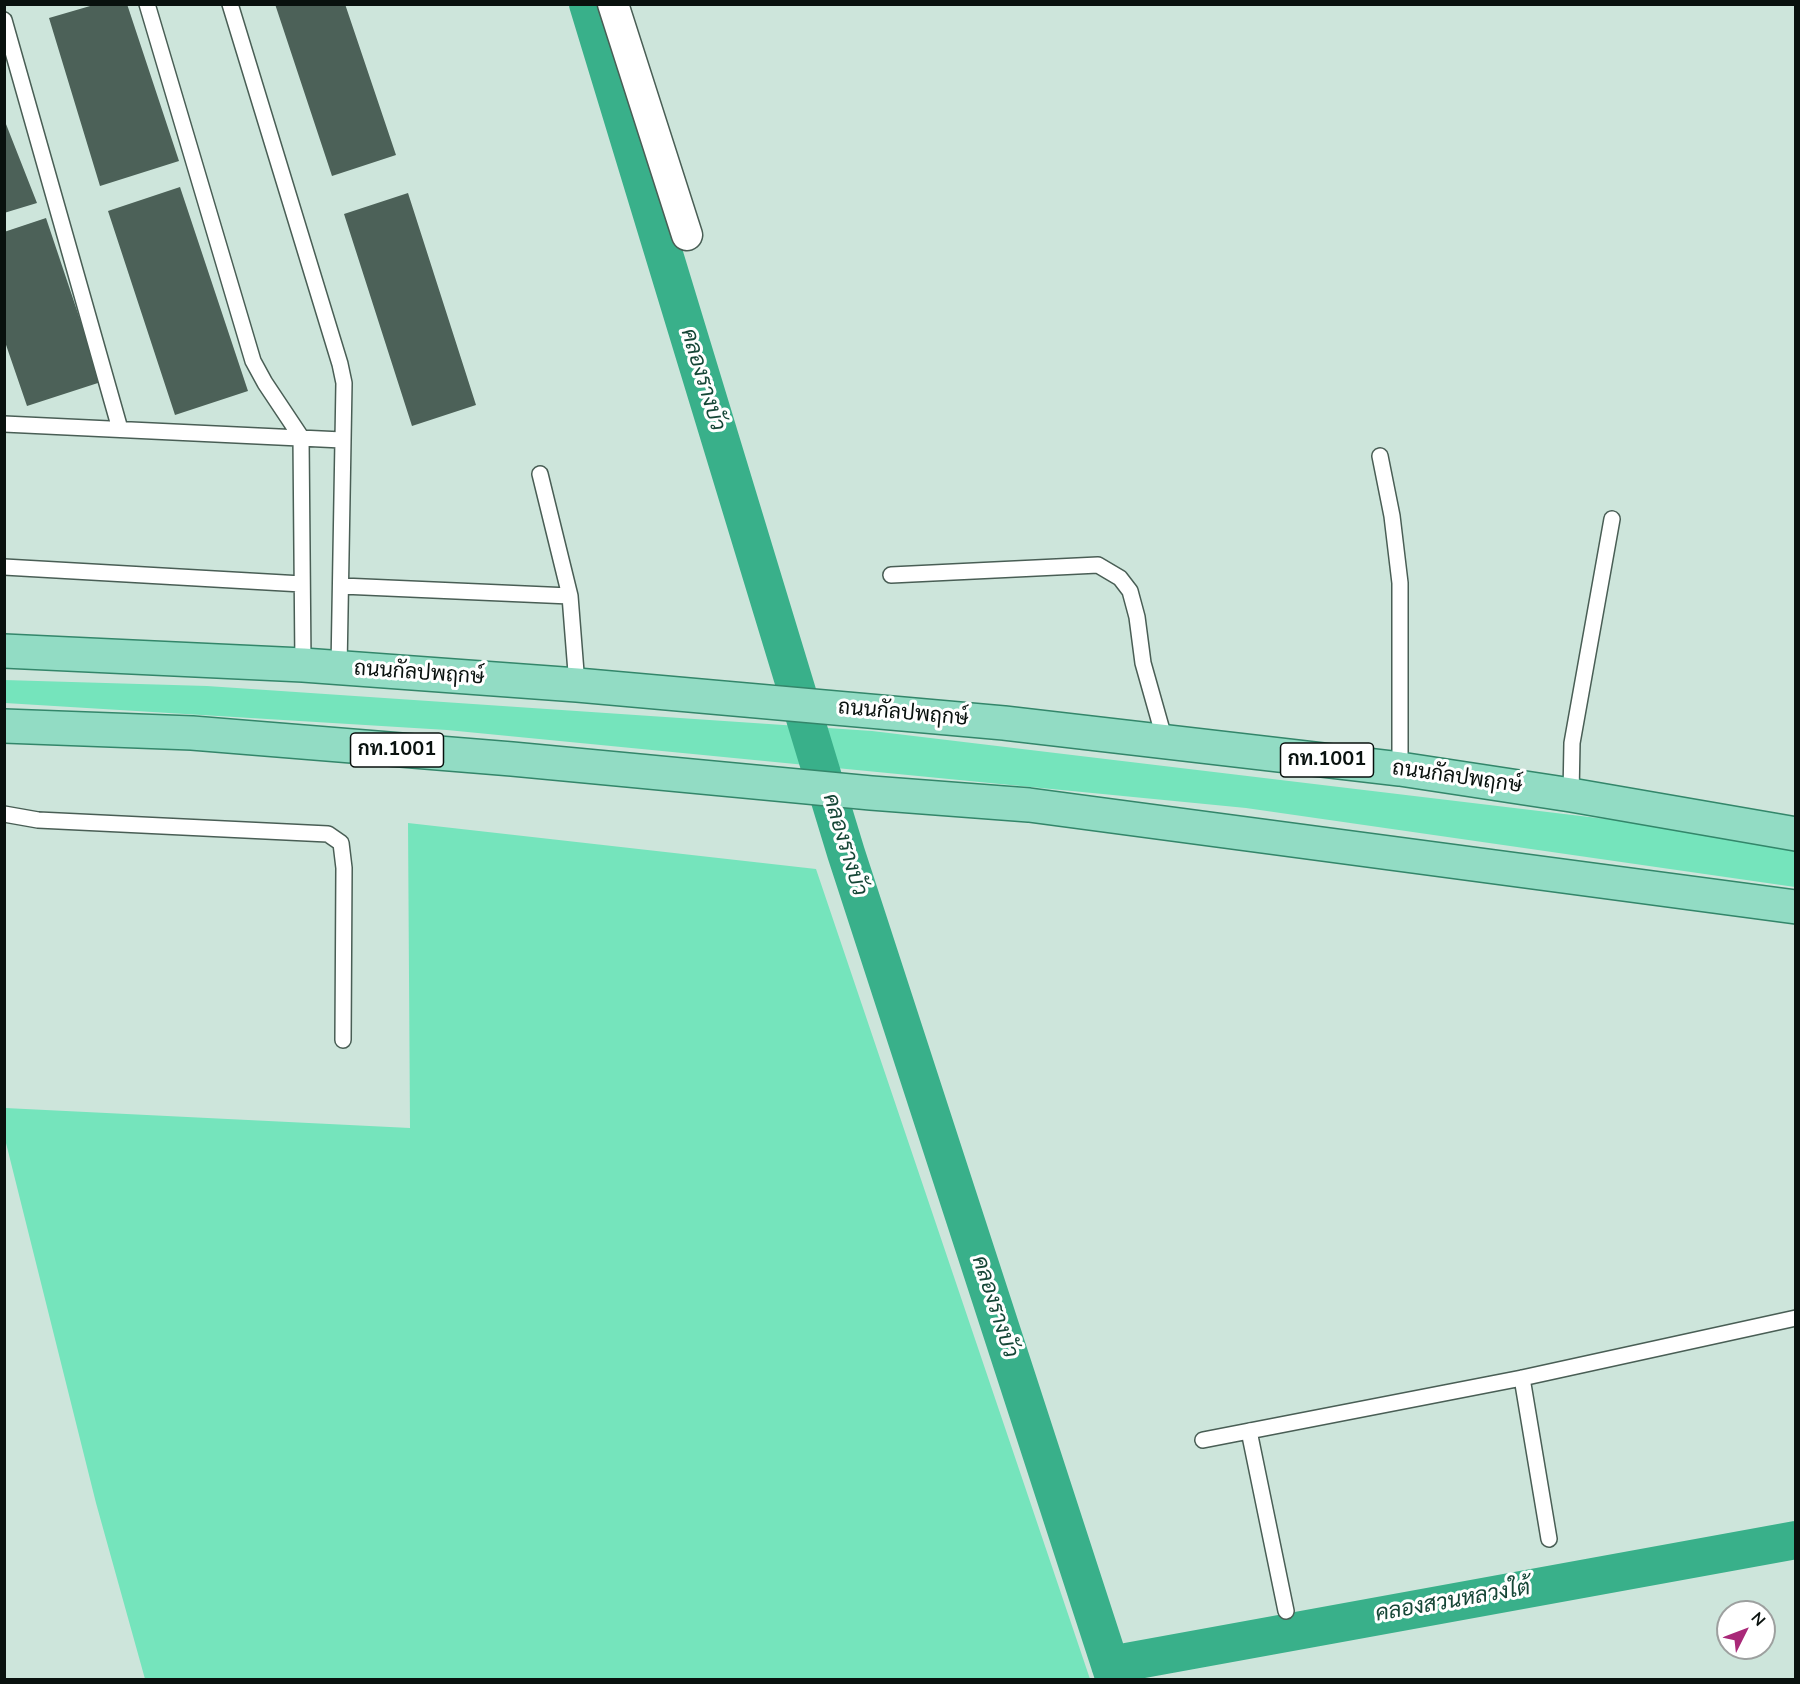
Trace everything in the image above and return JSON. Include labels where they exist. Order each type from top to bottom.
[{"type":"main road","name":"ถนนกัลปพฤกษ์","points":[[4,651],[303,665],[577,685],[1004,723],[1400,769],[1571,795],[1796,834]]},
{"type":"main road","name":"กท.1001","points":[[4,726],[192,734],[512,759],[871,793],[1029,805],[1796,907]]},
{"type":"street","points":[[614,4],[687,235]]},
{"type":"lane","points":[[147,4],[253,361],[301,437],[303,665]]},
{"type":"lane","points":[[230,4],[344,383],[339,668]]},
{"type":"lane","points":[[4,20],[120,429]]},
{"type":"lane","points":[[4,424],[342,440]]},
{"type":"lane","points":[[1380,456],[1392,516],[1400,583],[1400,769]]},
{"type":"lane","points":[[540,474],[570,596],[577,685]]},
{"type":"lane","points":[[1571,795],[1572,743],[1612,519]]},
{"type":"lane","points":[[891,575],[1098,565],[1120,578],[1130,591],[1137,617],[1143,663],[1165,741]]},
{"type":"lane","points":[[4,567],[302,584]]},
{"type":"lane","points":[[342,586],[570,596]]},
{"type":"lane","points":[[4,814],[38,820],[327,834],[341,843],[344,868],[343,1040]]},
{"type":"lane","points":[[1203,1440],[1522,1378],[1796,1318]]},
{"type":"lane","points":[[1522,1378],[1549,1539]]},
{"type":"lane","points":[[1249,1431],[1286,1611]]},
{"type":"green space","points":[[4,680],[207,686],[872,731],[1706,831],[1795,848],[1795,887],[1246,808],[447,730],[5,703]]},
{"type":"green space","points":[[408,823],[816,869],[1090,1679],[145,1679],[96,1503],[5,1139],[5,1108],[410,1128]]},
{"type":"building","points":[[97,4],[127,4],[179,161],[100,186],[49,18]]},
{"type":"building","points":[[275,4],[345,4],[396,155],[332,176]]},
{"type":"building","points":[[4,119],[37,203],[4,213]]},
{"type":"building","points":[[180,187],[248,391],[175,415],[108,211]]},
{"type":"building","points":[[408,193],[476,405],[412,426],[344,214]]},
{"type":"building","points":[[46,218],[101,382],[27,406],[4,339],[4,232]]},
{"type":"waterway","name":"คลองรางบัว","points":[[588,4],[846,853],[1115,1680]]},
{"type":"waterway","name":"คลองสวนหลวงใต้","points":[[1110,1665],[1796,1540]]}]
